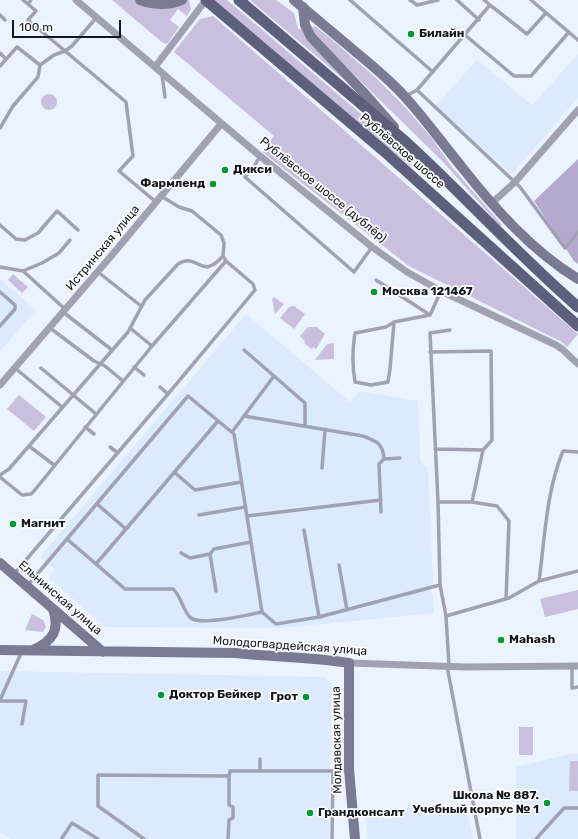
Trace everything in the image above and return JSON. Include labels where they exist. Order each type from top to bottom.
[{"type":"main road","name":"Рублёвское шоссе","points":[[206,0],[386,152],[578,326]]},
{"type":"main road","name":"Рублёвское шоссе","points":[[239,0],[432,165],[504,237],[578,306]]},
{"type":"street","name":"Рублёвское шоссе (дублёр)","points":[[76,0],[221,124],[372,247],[407,272],[441,291],[556,345],[578,364]]},
{"type":"street","points":[[140,0],[158,4],[175,3],[182,0]]},
{"type":"street","points":[[155,67],[206,0]]},
{"type":"street","points":[[294,0],[388,78],[406,97],[461,167],[492,203],[528,240],[560,268],[578,279]]},
{"type":"street","points":[[303,7],[305,25],[311,37],[365,94],[406,142]]},
{"type":"street","points":[[492,203],[515,182],[578,110]]},
{"type":"street","name":"Истринская улица","points":[[0,385],[50,328],[221,124]]},
{"type":"street","name":"Ельнинская улица","points":[[0,563],[103,652]]},
{"type":"street","points":[[27,650],[40,647],[52,636],[55,631],[56,618],[53,609]]},
{"type":"street","name":"Молодогвардейская улица","points":[[0,650],[235,653],[349,663],[466,667],[575,666]]},
{"type":"street","name":"Молдавская улица","points":[[349,663],[349,769],[355,839]]},
{"type":"lane","points":[[23,0],[36,11],[28,20],[126,102],[134,156],[119,172],[156,202]]},
{"type":"lane","points":[[28,4],[31,0]]},
{"type":"lane","points":[[350,0],[433,72]]},
{"type":"lane","points":[[410,0],[416,5],[438,0]]},
{"type":"lane","points":[[457,0],[479,20]]},
{"type":"lane","points":[[484,0],[527,34],[546,13]]},
{"type":"lane","points":[[531,0],[578,40]]},
{"type":"lane","points":[[406,97],[417,90],[479,20],[490,5]]},
{"type":"lane","points":[[0,15],[6,20]]},
{"type":"lane","points":[[0,128],[13,106],[38,77],[40,65],[54,55],[65,51],[72,46],[96,17]]},
{"type":"lane","points":[[465,35],[514,76],[531,76],[569,32]]},
{"type":"lane","points":[[0,66],[18,47],[40,65]]},
{"type":"lane","points":[[0,54],[6,59]]},
{"type":"lane","points":[[162,74],[165,97]]},
{"type":"lane","points":[[417,90],[520,187],[565,248],[578,232]]},
{"type":"lane","points":[[260,156],[245,177],[354,272],[372,247]]},
{"type":"lane","points":[[13,575],[255,290],[253,284],[226,262],[223,256],[224,243],[221,235],[192,211],[179,207],[161,196]]},
{"type":"lane","points":[[0,225],[16,239],[25,240],[38,233],[57,210],[78,230]]},
{"type":"lane","points":[[0,267],[23,271],[42,263],[59,253],[70,240]]},
{"type":"lane","points":[[223,256],[217,264],[207,267],[199,266],[192,260],[183,260],[178,264],[145,300],[130,328],[112,350],[9,469],[0,476],[18,492],[26,495],[34,491],[134,367],[226,262]]},
{"type":"lane","points":[[23,271],[64,311],[112,350]]},
{"type":"lane","points":[[97,271],[141,306]]},
{"type":"lane","points":[[376,280],[430,314]]},
{"type":"lane","points":[[430,314],[441,291]]},
{"type":"lane","points":[[0,292],[11,301],[15,309],[0,326]]},
{"type":"lane","points":[[394,322],[388,382],[372,385],[355,382],[352,365],[352,348],[355,333],[386,327],[394,322],[430,314]]},
{"type":"lane","points":[[50,328],[94,361],[105,366],[123,381]]},
{"type":"lane","points":[[130,328],[152,346]]},
{"type":"lane","points":[[450,330],[430,333],[438,502],[440,585],[446,616],[449,673],[480,839]]},
{"type":"lane","points":[[244,350],[305,403],[305,426]]},
{"type":"lane","points":[[430,352],[491,351],[492,440],[483,450],[472,502]]},
{"type":"lane","points":[[134,367],[144,375]]},
{"type":"lane","points":[[15,368],[62,407]]},
{"type":"lane","points":[[41,368],[96,414]]},
{"type":"lane","points":[[232,432],[274,376]]},
{"type":"lane","points":[[160,388],[168,394]]},
{"type":"lane","points":[[26,586],[188,396],[234,434],[262,612],[276,624],[347,610],[440,585]]},
{"type":"lane","points":[[244,416],[364,436],[375,441],[382,447],[384,459]]},
{"type":"lane","points":[[96,564],[218,421]]},
{"type":"lane","points":[[85,427],[94,434]]},
{"type":"lane","points":[[322,468],[326,430]]},
{"type":"lane","points":[[29,446],[54,465]]},
{"type":"lane","points":[[110,447],[118,453]]},
{"type":"lane","points":[[435,449],[483,450]]},
{"type":"lane","points":[[539,581],[555,469],[563,451],[578,452]]},
{"type":"lane","points":[[381,512],[379,464],[384,459],[400,458]]},
{"type":"lane","points":[[174,472],[194,490],[241,482]]},
{"type":"lane","points":[[247,516],[381,500]]},
{"type":"lane","points":[[438,502],[472,502],[497,506],[509,521],[506,598]]},
{"type":"lane","points":[[97,504],[126,529]]},
{"type":"lane","points":[[199,515],[245,507]]},
{"type":"lane","points":[[304,530],[320,616]]},
{"type":"lane","points":[[67,539],[125,589],[173,589],[178,594],[187,614],[191,618],[198,621],[213,621],[262,612]]},
{"type":"lane","points":[[181,553],[190,558],[210,554],[214,549],[251,542]]},
{"type":"lane","points":[[210,554],[216,590]]},
{"type":"lane","points":[[339,565],[347,610]]},
{"type":"lane","points":[[446,616],[506,598],[539,581],[578,571]]},
{"type":"lane","points":[[22,724],[26,701],[0,701],[27,650]]},
{"type":"lane","points":[[575,666],[572,688],[578,687]]},
{"type":"lane","points":[[260,760],[260,771]]},
{"type":"lane","points":[[228,839],[230,820],[232,818],[232,807],[228,805],[230,771],[333,771],[349,769]]},
{"type":"lane","points":[[332,839],[333,771]]},
{"type":"lane","points":[[144,839],[98,806],[98,775],[229,776]]},
{"type":"lane","points":[[536,839],[564,808],[578,808]]},
{"type":"lane","points":[[62,839],[72,823],[98,839]]},
{"type":"shaded area","points":[[112,0],[189,0],[191,9],[187,16],[178,9],[170,20],[179,27],[167,44],[163,43]]},
{"type":"shaded area","points":[[214,0],[227,0],[415,160],[410,166]]},
{"type":"shaded area","points":[[250,0],[276,0],[294,13],[298,29],[301,29],[308,41],[352,86]]},
{"type":"shaded area","points":[[213,16],[578,334],[567,347],[562,342],[409,266],[262,152],[274,136],[174,52],[200,19]]},
{"type":"shaded area","points":[[315,26],[376,78],[403,105],[431,137],[452,167],[502,225],[500,226],[444,163],[318,39],[311,28]]},
{"type":"shaded area","points":[[578,54],[578,98],[512,174],[435,106],[477,60],[532,105]]},
{"type":"shaded area","points":[[46,94],[52,94],[57,99],[55,108],[52,110],[46,110],[41,105],[41,99]]},
{"type":"shaded area","points":[[578,159],[578,264],[574,261],[534,201]]},
{"type":"shaded area","points":[[13,274],[28,287],[22,293],[8,280]]},
{"type":"shaded area","points":[[0,279],[36,310],[0,351]]},
{"type":"shaded area","points":[[274,297],[284,304],[275,314],[272,299]]},
{"type":"shaded area","points":[[294,306],[305,314],[294,329],[280,318],[289,307]]},
{"type":"shaded area","points":[[246,314],[350,402],[360,391],[418,401],[420,461],[428,468],[433,583],[431,585],[431,591],[433,594],[434,613],[282,628],[105,627],[49,578],[55,570],[40,557]]},
{"type":"shaded area","points":[[308,327],[317,327],[325,334],[316,349],[313,347],[312,349],[304,343],[305,341],[300,336]]},
{"type":"shaded area","points":[[334,343],[334,359],[315,360],[327,344]]},
{"type":"shaded area","points":[[19,395],[46,417],[34,431],[7,409]]},
{"type":"shaded area","points":[[578,590],[578,609],[545,617],[540,599]]},
{"type":"shaded area","points":[[32,614],[43,620],[46,627],[43,632],[25,630]]},
{"type":"shaded area","points":[[0,671],[324,677],[332,684],[329,839],[11,839],[0,832]]},
{"type":"shaded area","points":[[519,727],[533,727],[533,755],[519,755]]},
{"type":"shaded area","name":"Школа № 887. Учебный корпус № 1","points":[[569,754],[578,754],[578,839],[516,839],[516,767]]},
{"type":"shaded area","points":[[570,761],[578,761],[578,791],[569,791]]},
{"type":"shaded area","points":[[466,806],[473,839],[368,839],[364,809]]},
{"type":"place","name":"Билайн","points":[[411,34]]},
{"type":"place","name":"Дикси","points":[[225,170]]},
{"type":"place","name":"Фармленд","points":[[213,184]]},
{"type":"place","name":"Москва 121467","points":[[374,292]]},
{"type":"place","name":"Магнит","points":[[13,524]]},
{"type":"place","name":"Mahash","points":[[501,640]]},
{"type":"place","name":"Доктор Бейкер","points":[[161,695]]},
{"type":"place","name":"Грот","points":[[306,697]]},
{"type":"place","name":"Школа № 887. Учебный корпус № 1","points":[[547,803]]},
{"type":"place","name":"Грандконсалт","points":[[310,813]]}]
